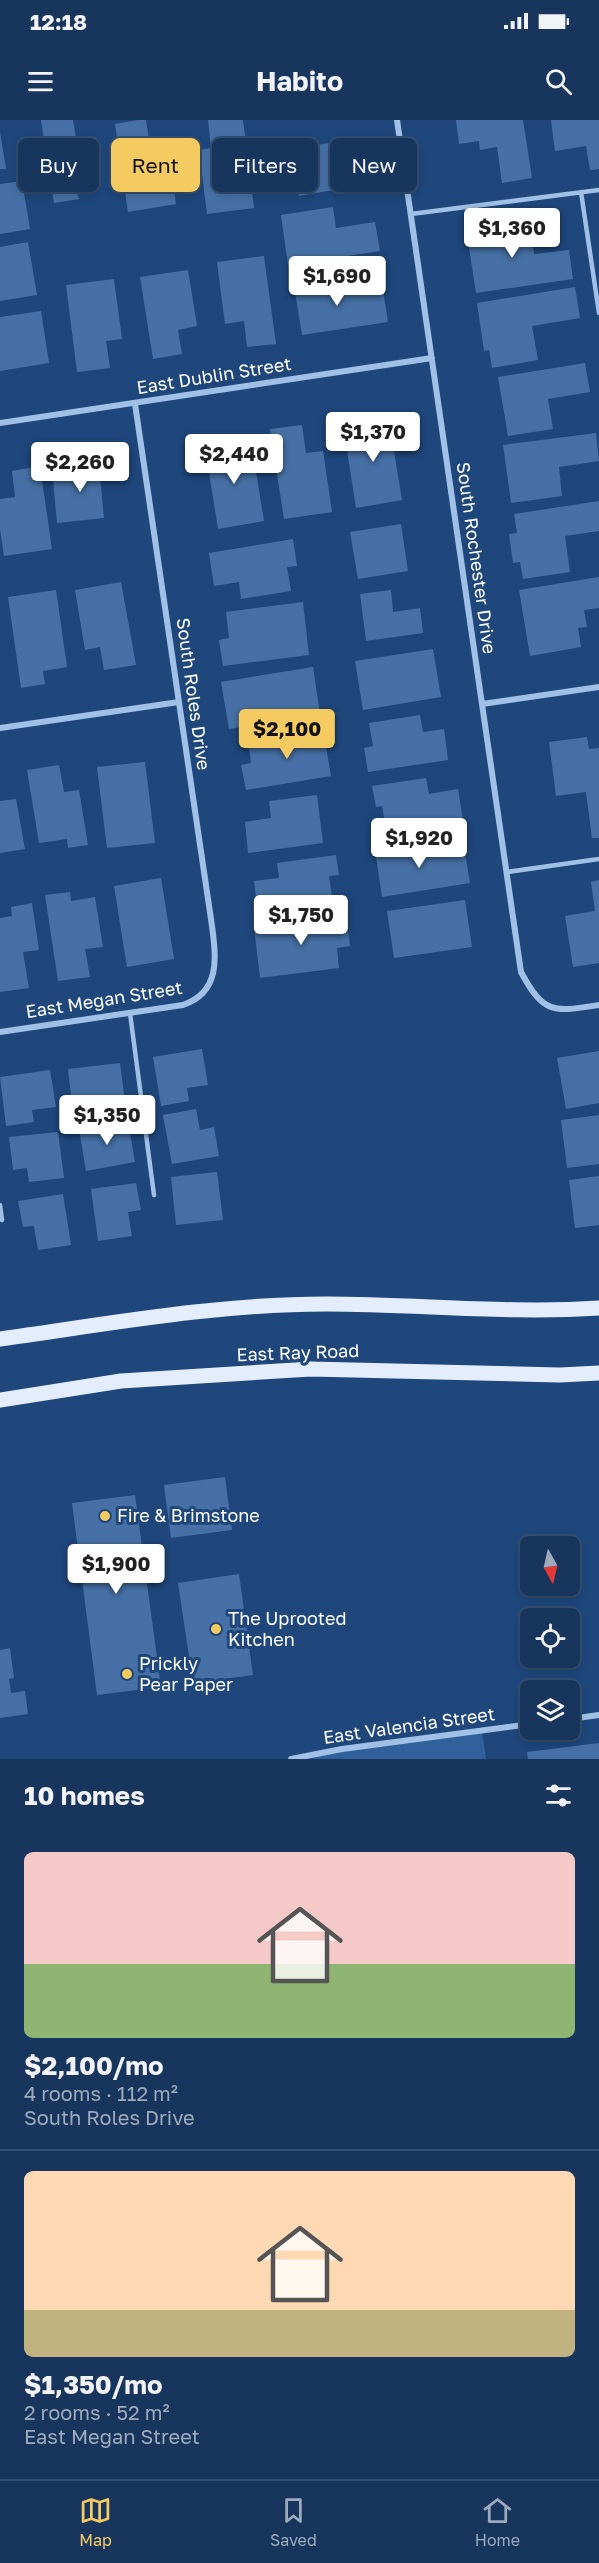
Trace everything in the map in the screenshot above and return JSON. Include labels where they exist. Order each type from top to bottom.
[{"type":"main road","points":[[0,1339],[177,1313],[325,1304],[545,1312],[599,1308]]},
{"type":"main road","points":[[0,1345],[16,1337]]},
{"type":"main road","name":"East Ray Road","points":[[0,1400],[121,1382],[311,1369],[560,1375],[599,1373]]},
{"type":"street","name":"South Rochester Drive","points":[[397,120],[521,972],[534,997],[542,1003],[557,1009],[599,1005]]},
{"type":"street","name":"East Dublin Street","points":[[0,423],[432,358]]},
{"type":"street","name":"South Roles Drive","points":[[135,404],[216,958],[215,970],[207,987]]},
{"type":"street","points":[[482,704],[599,687]]},
{"type":"street","points":[[0,728],[179,702]]},
{"type":"street","name":"East Megan Street","points":[[0,1032],[186,1004],[200,996],[207,987]]},
{"type":"street","points":[[580,1718],[599,1715]]},
{"type":"street","name":"East Valencia Street","points":[[291,1759],[342,1749],[520,1725]]},
{"type":"lane","points":[[411,214],[599,190]]},
{"type":"lane","points":[[582,192],[599,314]]},
{"type":"lane","points":[[507,872],[599,859]]},
{"type":"lane","points":[[130,1013],[154,1195]]},
{"type":"lane","points":[[0,1205],[2,1220]]},
{"type":"shaded area","points":[[482,1731],[486,1759],[313,1759],[308,1755]]},
{"type":"building","points":[[41,120],[73,120],[76,138],[44,138]]},
{"type":"building","points":[[146,120],[149,138],[117,138],[115,124]]},
{"type":"building","points":[[208,120],[243,120],[245,138],[212,138],[212,192],[252,192],[254,208],[207,214],[200,150],[211,148]]},
{"type":"building","points":[[456,120],[523,120],[532,178],[502,183],[497,147],[480,150],[479,141],[459,144]]},
{"type":"building","points":[[551,120],[599,120],[599,169],[590,170],[586,146],[555,151]]},
{"type":"building","points":[[0,132],[6,169],[0,169]]},
{"type":"building","points":[[330,143],[330,191],[299,196],[298,192],[318,192],[318,145]]},
{"type":"building","points":[[18,182],[18,192],[24,192],[30,229],[0,234],[0,184]]},
{"type":"building","points":[[52,192],[77,192],[79,199],[54,203]]},
{"type":"building","points":[[125,192],[174,192],[176,204],[128,212]]},
{"type":"building","points":[[333,207],[336,228],[375,222],[380,251],[288,265],[281,215]]},
{"type":"building","points":[[520,220],[523,238],[532,236],[534,254],[569,250],[573,279],[476,293],[466,228]]},
{"type":"building","points":[[28,242],[37,295],[0,301],[0,247]]},
{"type":"building","points":[[264,256],[276,344],[247,347],[244,321],[225,324],[217,262]]},
{"type":"building","points":[[188,270],[197,326],[178,330],[182,354],[153,359],[140,277]]},
{"type":"building","points":[[349,277],[351,295],[383,290],[388,322],[302,335],[294,286]]},
{"type":"building","points":[[114,279],[122,339],[106,341],[110,368],[77,372],[66,285]]},
{"type":"building","points":[[575,287],[580,318],[532,326],[538,360],[492,368],[489,350],[484,351],[477,303]]},
{"type":"building","points":[[41,311],[49,363],[0,371],[0,317]]},
{"type":"building","points":[[585,363],[590,392],[548,399],[553,429],[508,436],[498,377]]},
{"type":"building","points":[[388,415],[402,500],[356,508],[344,431],[364,428],[363,419]]},
{"type":"building","points":[[302,425],[306,453],[323,451],[332,512],[284,519],[270,429]]},
{"type":"building","points":[[596,433],[599,461],[559,467],[562,496],[511,503],[503,445]]},
{"type":"building","points":[[227,438],[229,451],[252,447],[264,521],[218,529],[204,442]]},
{"type":"building","points":[[98,456],[104,518],[57,523],[53,480],[76,478],[74,459]]},
{"type":"building","points":[[40,466],[52,549],[4,556],[0,529],[0,499],[15,497],[12,471]]},
{"type":"building","points":[[599,501],[599,531],[565,536],[570,572],[523,579],[520,562],[513,563],[509,534],[517,533],[514,514]]},
{"type":"building","points":[[401,524],[408,571],[358,579],[350,532]]},
{"type":"building","points":[[293,539],[297,566],[287,567],[291,591],[241,599],[239,582],[214,586],[209,553]]},
{"type":"building","points":[[599,577],[599,608],[584,610],[587,627],[578,628],[581,647],[530,656],[519,590]]},
{"type":"building","points":[[121,582],[136,665],[104,670],[100,647],[85,650],[75,590]]},
{"type":"building","points":[[56,590],[67,667],[43,671],[45,684],[21,688],[8,597]]},
{"type":"building","points":[[391,590],[393,612],[420,608],[423,633],[366,641],[360,594]]},
{"type":"building","points":[[303,602],[309,655],[223,666],[219,640],[229,638],[226,612]]},
{"type":"building","points":[[433,649],[441,697],[363,710],[355,661]]},
{"type":"building","points":[[313,667],[320,714],[229,729],[221,682]]},
{"type":"building","points":[[420,715],[423,732],[444,729],[448,760],[368,772],[364,748],[373,746],[369,723]]},
{"type":"building","points":[[323,729],[331,776],[246,790],[241,765],[251,763],[248,741]]},
{"type":"building","points":[[587,737],[589,749],[599,748],[599,838],[592,838],[586,792],[556,796],[549,742]]},
{"type":"building","points":[[145,762],[155,843],[107,848],[97,767]]},
{"type":"building","points":[[59,765],[64,792],[79,790],[88,845],[68,848],[67,839],[39,843],[27,770]]},
{"type":"building","points":[[426,778],[429,794],[458,789],[463,821],[387,833],[382,806],[376,807],[372,786]]},
{"type":"building","points":[[317,795],[323,843],[248,853],[245,822],[271,818],[269,801]]},
{"type":"building","points":[[16,799],[25,849],[0,853],[0,801]]},
{"type":"building","points":[[436,841],[439,857],[465,853],[470,883],[382,897],[375,850]]},
{"type":"building","points":[[336,855],[339,875],[329,876],[333,904],[258,914],[254,881],[279,878],[277,863]]},
{"type":"building","points":[[161,878],[174,959],[127,967],[114,886]]},
{"type":"building","points":[[599,880],[599,963],[573,967],[565,916],[595,911],[591,882]]},
{"type":"building","points":[[70,892],[71,901],[95,897],[103,947],[85,949],[90,977],[58,981],[45,895]]},
{"type":"building","points":[[465,900],[472,947],[394,958],[387,911]]},
{"type":"building","points":[[32,903],[39,950],[23,952],[29,988],[0,992],[0,918],[12,916],[11,907]]},
{"type":"building","points":[[346,916],[350,946],[337,948],[339,968],[260,978],[254,927]]},
{"type":"building","points":[[202,1049],[208,1085],[187,1088],[189,1101],[161,1106],[153,1057]]},
{"type":"building","points":[[599,1051],[599,1103],[566,1109],[557,1058]]},
{"type":"building","points":[[120,1063],[126,1109],[97,1112],[96,1102],[72,1104],[68,1069]]},
{"type":"building","points":[[50,1070],[56,1107],[32,1110],[34,1122],[6,1126],[0,1077]]},
{"type":"building","points":[[196,1109],[200,1130],[214,1127],[219,1156],[172,1164],[163,1115]]},
{"type":"building","points":[[599,1115],[599,1164],[567,1168],[561,1120]]},
{"type":"building","points":[[128,1121],[135,1162],[86,1171],[79,1129]]},
{"type":"building","points":[[58,1132],[64,1178],[29,1182],[27,1168],[13,1170],[9,1137]]},
{"type":"building","points":[[217,1172],[223,1220],[176,1225],[171,1177]]},
{"type":"building","points":[[599,1176],[599,1225],[575,1228],[569,1180]]},
{"type":"building","points":[[136,1183],[141,1210],[128,1212],[132,1236],[98,1241],[91,1189]]},
{"type":"building","points":[[63,1194],[71,1245],[38,1250],[34,1226],[23,1227],[18,1201]]},
{"type":"building","points":[[225,1477],[232,1530],[171,1538],[164,1485]]},
{"type":"building","points":[[135,1495],[161,1687],[97,1695],[72,1503]]},
{"type":"building","name":"The Uprooted Kitchen","points":[[239,1574],[253,1675],[193,1683],[178,1583]]},
{"type":"building","points":[[10,1648],[14,1678],[9,1679],[11,1693],[25,1691],[28,1714],[0,1718],[0,1650]]},
{"type":"building","points":[[599,1743],[599,1759],[528,1759],[527,1752]]},
{"type":"place","name":"Fire & Brimstone","points":[[105,1516]]},
{"type":"place","name":"The Uprooted Kitchen","points":[[216,1629]]},
{"type":"place","name":"Prickly Pear Paper","points":[[127,1674]]}]
